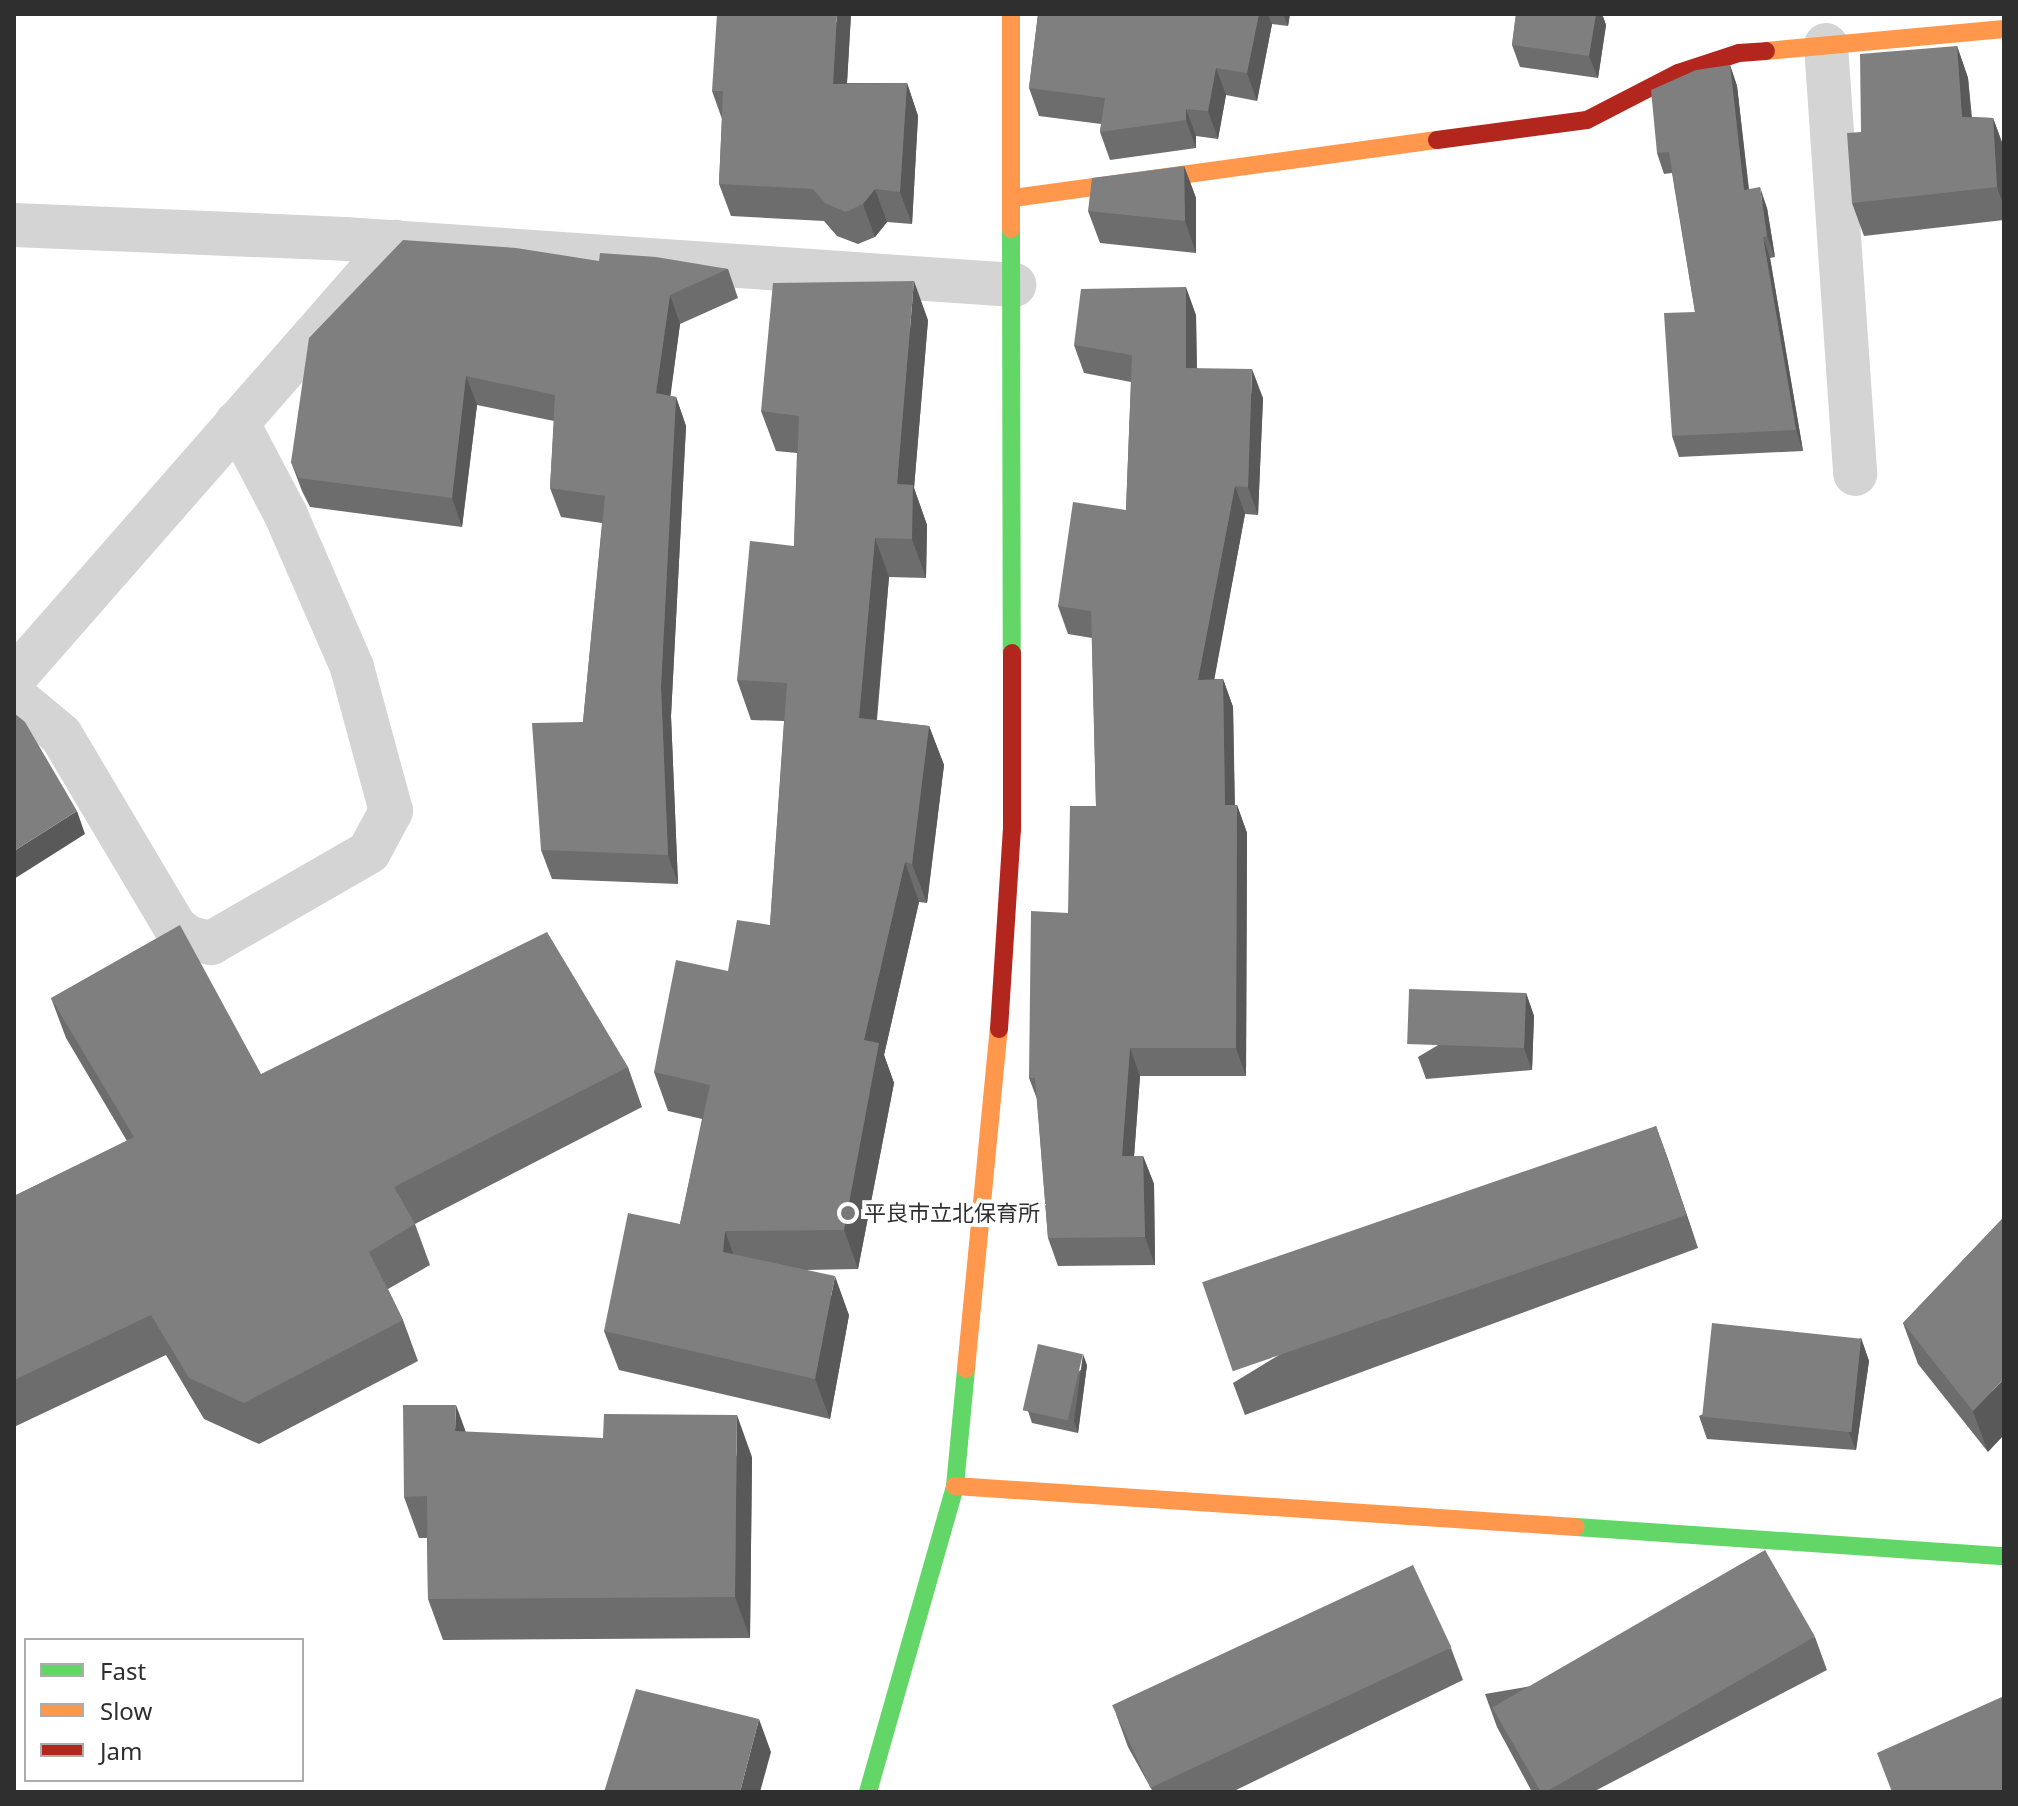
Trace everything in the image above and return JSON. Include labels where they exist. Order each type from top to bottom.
[{"type":"street","points":[[868,1792],[955,1486],[998,1045],[1012,830],[1014,285],[1011,14]]},
{"type":"street","points":[[1013,198],[1587,120],[1678,73],[1739,53],[2004,29]]},
{"type":"street","points":[[1826,45],[1855,474]]},
{"type":"street","points":[[14,225],[396,242],[1014,285]]},
{"type":"street","points":[[14,678],[396,242]]},
{"type":"street","points":[[14,696],[61,735],[175,927],[189,938],[211,943],[369,852],[391,811],[361,694],[286,515],[237,422]]},
{"type":"street","points":[[955,1486],[2004,1556]]},
{"type":"building","points":[[717,14],[837,14],[833,84],[907,83],[900,192],[875,189],[863,204],[846,212],[825,203],[813,189],[719,184],[723,91],[712,91]]},
{"type":"building","points":[[1038,14],[1259,14],[1247,73],[1216,68],[1208,111],[1186,109],[1186,120],[1100,132],[1105,98],[1029,88]]},
{"type":"building","points":[[1516,14],[1596,14],[1589,56],[1512,45]]},
{"type":"building","points":[[1957,46],[1962,117],[1993,118],[1997,187],[1852,203],[1847,133],[1861,132],[1860,54]]},
{"type":"building","points":[[1730,65],[1744,190],[1760,187],[1767,236],[1763,237],[1796,430],[1672,436],[1664,313],[1695,312],[1669,152],[1657,153],[1651,90],[1696,70]]},
{"type":"building","points":[[1184,166],[1185,221],[1088,211],[1092,178]]},
{"type":"building","points":[[403,240],[516,248],[599,261],[600,253],[656,257],[728,269],[670,295],[656,393],[676,397],[661,687],[668,855],[541,850],[532,723],[583,722],[605,496],[550,488],[555,395],[466,376],[452,498],[299,478],[291,462],[309,338]]},
{"type":"building","points":[[914,281],[897,484],[913,485],[912,539],[875,538],[859,718],[929,726],[912,864],[905,862],[864,1040],[879,1043],[844,1230],[725,1231],[723,1252],[835,1276],[815,1379],[604,1331],[628,1213],[680,1224],[710,1085],[654,1072],[676,960],[728,971],[737,920],[770,925],[787,683],[737,680],[750,541],[794,546],[799,416],[761,411],[773,283]]},
{"type":"building","points":[[1186,287],[1186,368],[1252,369],[1248,487],[1235,486],[1198,680],[1223,679],[1225,805],[1237,805],[1236,1048],[1130,1048],[1122,1156],[1143,1156],[1145,1237],[1048,1238],[1035,1078],[1029,1078],[1031,911],[1068,913],[1070,806],[1096,806],[1091,611],[1058,606],[1073,502],[1126,510],[1132,355],[1074,345],[1081,289]]},
{"type":"building","points":[[14,713],[25,722],[77,811],[14,851]]},
{"type":"building","points":[[180,925],[261,1074],[547,932],[628,1067],[394,1187],[415,1224],[369,1252],[403,1320],[244,1403],[189,1378],[151,1315],[14,1380],[14,1196],[134,1137],[51,998]]},
{"type":"building","points":[[1409,989],[1526,993],[1524,1048],[1407,1044]]},
{"type":"building","points":[[1656,1126],[1687,1215],[1233,1371],[1202,1282]]},
{"type":"building","points":[[2004,1217],[2004,1379],[1973,1411],[1903,1323]]},
{"type":"building","points":[[1712,1323],[1861,1339],[1851,1432],[1702,1416]]},
{"type":"building","points":[[1038,1344],[1083,1354],[1068,1421],[1023,1410]]},
{"type":"building","points":[[403,1405],[456,1405],[455,1431],[603,1438],[604,1414],[737,1415],[735,1597],[428,1599],[427,1496],[404,1497]]},
{"type":"building","points":[[1765,1550],[1815,1637],[1546,1792],[1541,1792],[1492,1708]]},
{"type":"building","points":[[1413,1565],[1451,1647],[1151,1788],[1112,1705]]},
{"type":"building","points":[[636,1689],[759,1719],[740,1792],[604,1792]]},
{"type":"building","points":[[2004,1696],[2004,1792],[1892,1792],[1877,1753]]},
{"type":"traffic: fast","points":[[1011,229],[1012,653]]},
{"type":"traffic: fast","points":[[868,1792],[955,1486],[966,1369]]},
{"type":"traffic: fast","points":[[1576,1527],[2004,1556]]},
{"type":"traffic: slow","points":[[1011,14],[1011,229]]},
{"type":"traffic: slow","points":[[1766,51],[2004,29]]},
{"type":"traffic: slow","points":[[1013,198],[1437,140]]},
{"type":"traffic: slow","points":[[966,1369],[999,1029]]},
{"type":"traffic: slow","points":[[955,1486],[1576,1527]]},
{"type":"traffic: jam","points":[[1437,140],[1587,120],[1678,73],[1739,53],[1766,51]]},
{"type":"traffic: jam","points":[[999,1029],[1012,830],[1012,653]]},
{"type":"place","name":"平良市立北保育所","points":[[848,1213]]}]
